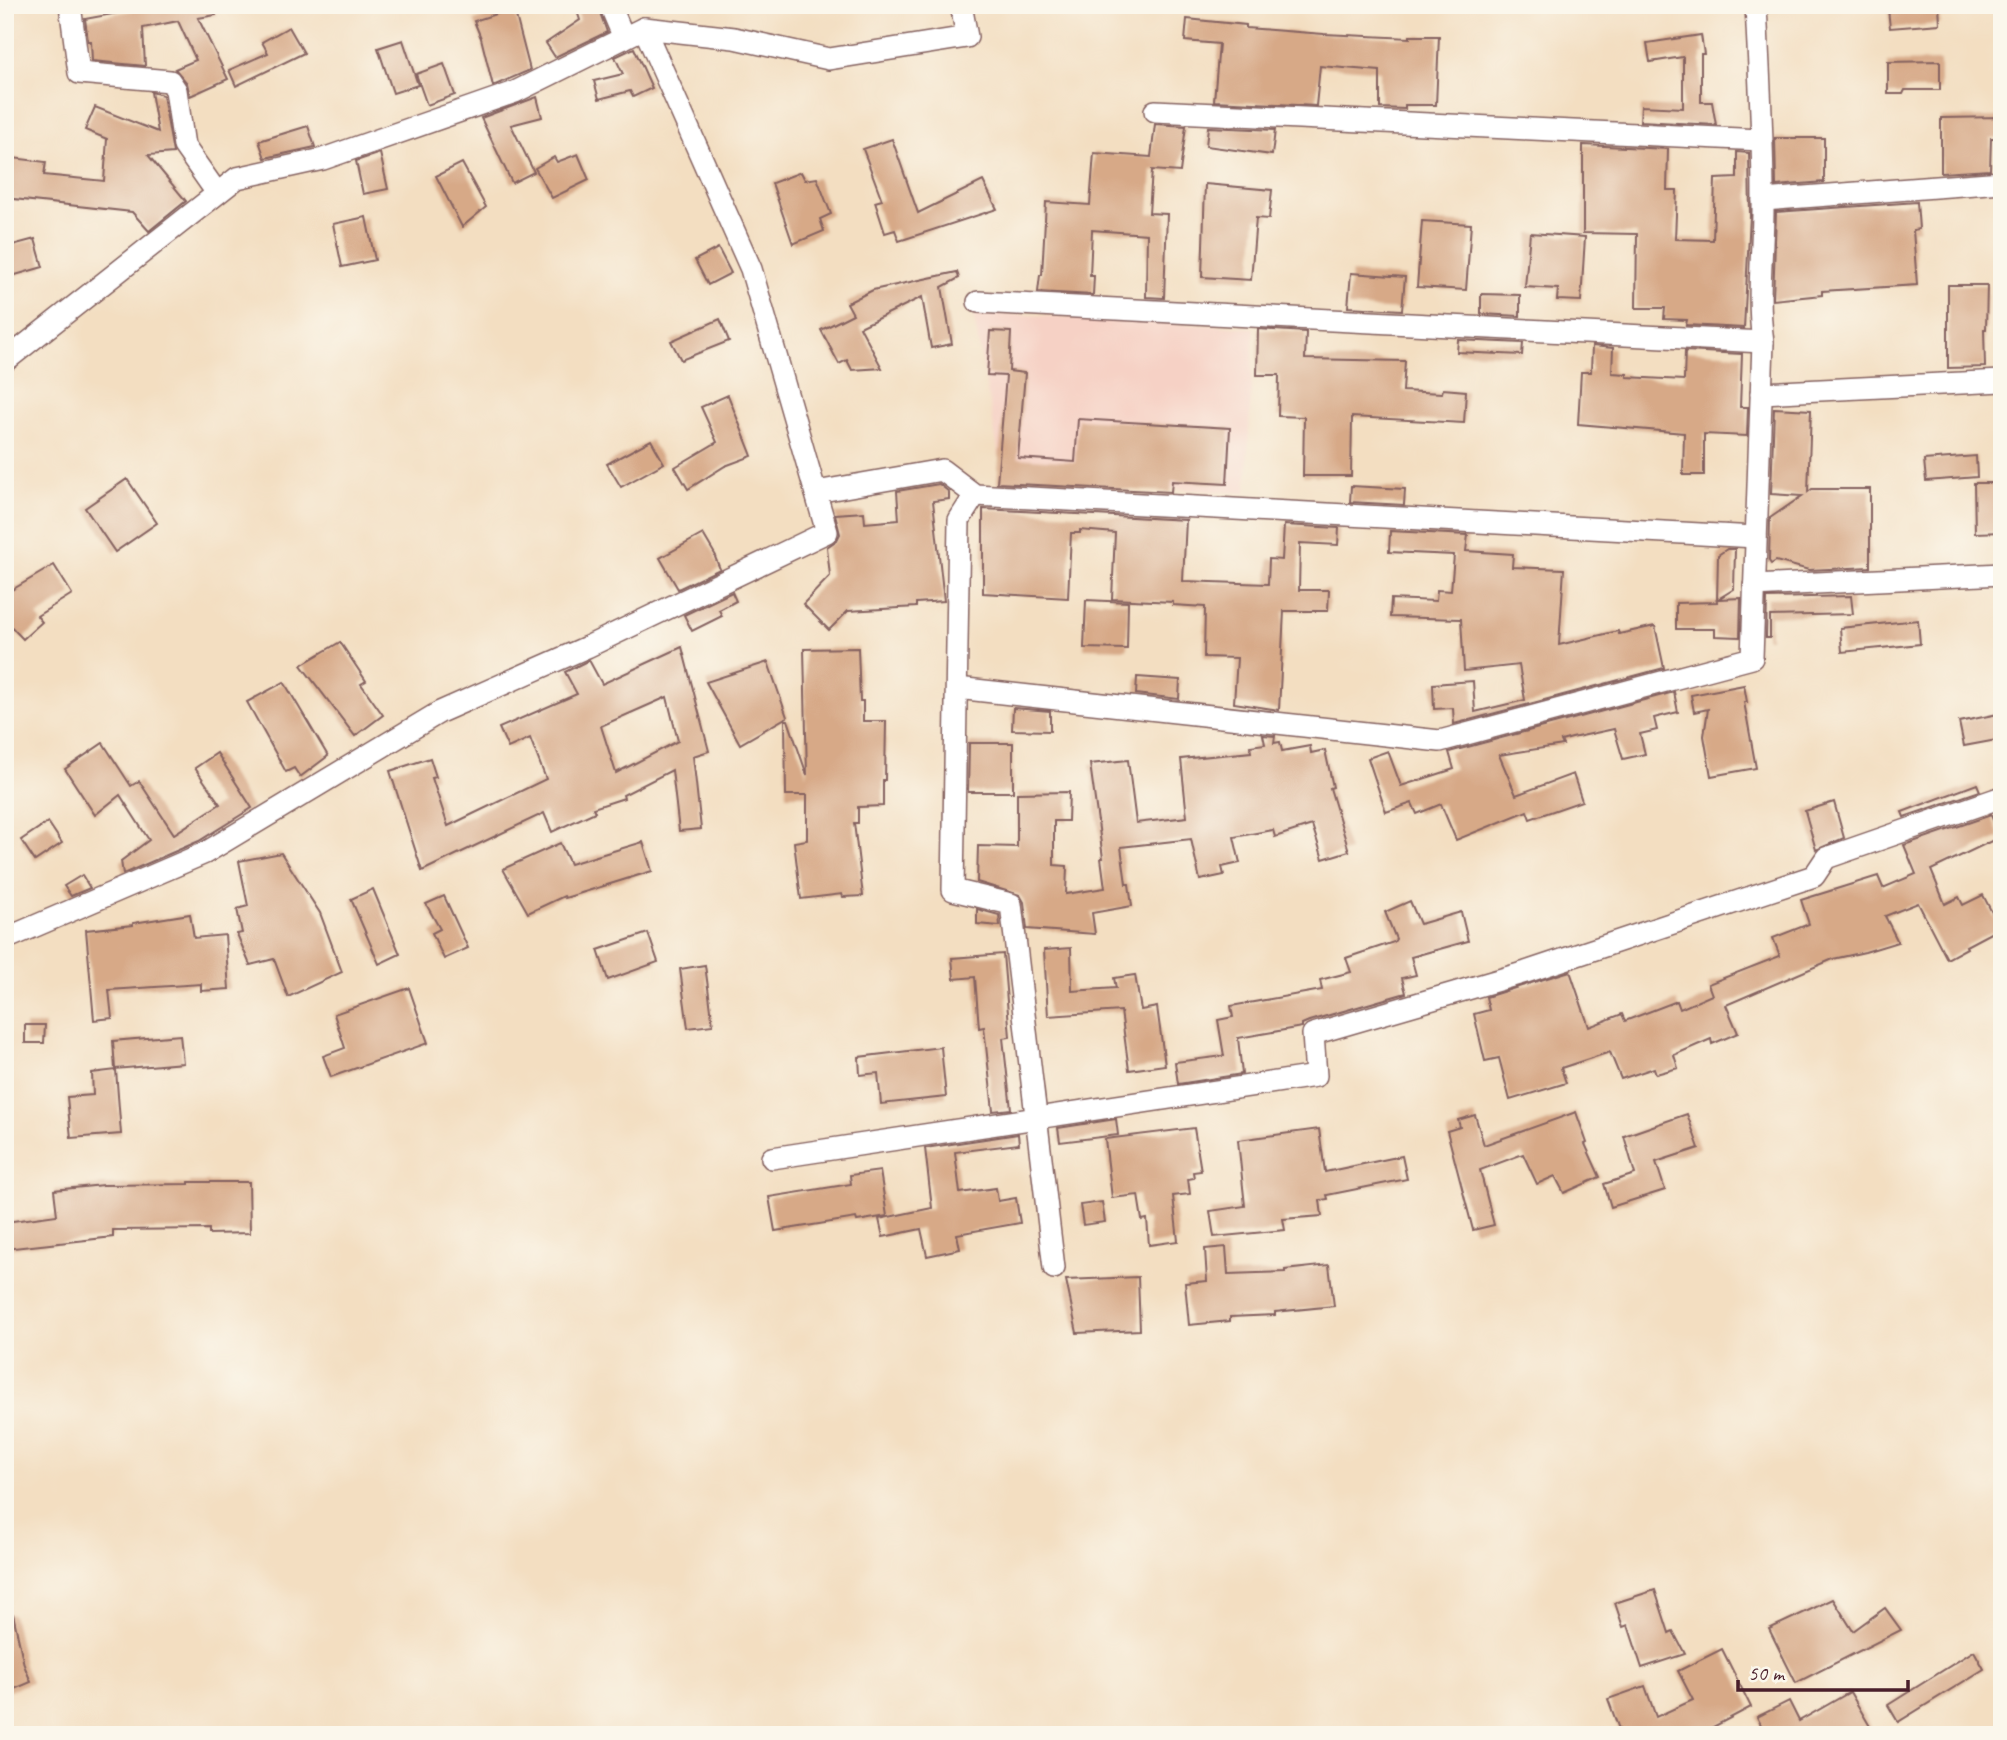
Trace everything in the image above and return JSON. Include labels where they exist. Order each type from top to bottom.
[{"type":"street","points":[[70,5],[79,73],[170,80],[176,90],[184,146],[217,193]]},
{"type":"street","points":[[610,5],[624,38]]},
{"type":"street","points":[[5,361],[237,178],[323,159],[516,92],[644,29],[734,38],[829,59],[967,37],[961,5]]},
{"type":"street","points":[[957,688],[1440,741],[1752,658],[1763,342],[1759,316],[1759,267],[1763,200],[1763,6]]},
{"type":"street","points":[[5,939],[205,853],[440,712],[587,647],[827,532],[751,269],[644,29]]},
{"type":"street","points":[[1155,111],[1761,140]]},
{"type":"street","points":[[1763,200],[2002,182]]},
{"type":"street","points":[[978,302],[1763,342]]},
{"type":"street","points":[[1761,393],[2002,381]]},
{"type":"street","points":[[816,492],[942,470],[975,495],[1756,537]]},
{"type":"street","points":[[975,495],[959,520],[953,890],[1011,904],[1054,1269]]},
{"type":"street","points":[[1754,586],[2002,574]]},
{"type":"street","points":[[772,1158],[1317,1076],[1313,1034],[1526,972],[1814,876],[1826,858],[2002,797]]},
{"type":"shaded area","points":[[973,312],[1254,328],[1246,493],[1003,478]]},
{"type":"building","points":[[140,5],[215,5],[216,15],[198,18],[228,79],[190,96],[187,83],[175,69],[196,60],[178,21],[143,28],[145,66],[92,61],[91,41],[88,41],[85,19],[140,9]]},
{"type":"building","points":[[575,5],[597,5],[607,32],[555,57],[546,43],[580,20]]},
{"type":"building","points":[[1939,5],[1940,24],[1890,28],[1888,9]]},
{"type":"building","points":[[514,8],[530,70],[493,86],[474,21]]},
{"type":"building","points":[[1187,19],[1246,25],[1246,28],[1324,34],[1410,38],[1439,36],[1436,105],[1405,105],[1405,109],[1380,108],[1380,71],[1320,66],[1316,106],[1214,101],[1219,44],[1185,41]]},
{"type":"building","points":[[289,27],[304,53],[236,86],[229,70],[268,53],[262,42]]},
{"type":"building","points":[[1701,35],[1704,54],[1701,54],[1701,102],[1712,102],[1716,125],[1640,121],[1641,106],[1683,108],[1683,57],[1650,62],[1647,43]]},
{"type":"building","points":[[403,40],[418,85],[393,93],[378,48]]},
{"type":"building","points":[[634,48],[652,88],[633,97],[630,91],[599,99],[594,81],[623,74],[615,57]]},
{"type":"building","points":[[1940,61],[1940,90],[1905,90],[1903,94],[1888,94],[1888,62]]},
{"type":"building","points":[[444,64],[455,95],[427,105],[416,74]]},
{"type":"building","points":[[151,92],[163,95],[173,153],[148,155],[186,201],[149,231],[132,212],[5,198],[5,179],[10,180],[13,158],[46,162],[44,175],[104,181],[107,139],[85,130],[95,107],[158,132]]},
{"type":"building","points":[[537,97],[542,117],[511,125],[534,172],[512,183],[481,118]]},
{"type":"building","points":[[2002,117],[2002,138],[1991,138],[1990,170],[1941,173],[1941,118]]},
{"type":"building","points":[[1155,124],[1186,126],[1180,172],[1152,170],[1149,213],[1167,214],[1164,298],[1146,297],[1147,234],[1092,230],[1090,276],[1094,276],[1093,295],[1038,292],[1042,275],[1046,202],[1090,205],[1094,153],[1151,157]]},
{"type":"building","points":[[308,126],[315,147],[265,158],[259,141]]},
{"type":"building","points":[[1208,127],[1275,130],[1272,155],[1206,146]]},
{"type":"building","points":[[1775,138],[1824,138],[1824,182],[1776,186]]},
{"type":"building","points":[[892,139],[918,213],[983,181],[997,209],[899,241],[895,230],[885,233],[875,202],[882,200],[863,149]]},
{"type":"building","points":[[1583,145],[1668,149],[1667,190],[1677,190],[1675,239],[1713,240],[1715,179],[1737,178],[1737,152],[1749,153],[1750,216],[1744,328],[1686,325],[1687,320],[1664,319],[1665,308],[1636,308],[1637,234],[1583,233]]},
{"type":"building","points":[[380,153],[388,189],[363,194],[356,161]]},
{"type":"building","points":[[578,154],[589,180],[552,198],[535,168],[554,157],[557,162]]},
{"type":"building","points":[[462,163],[486,207],[462,227],[436,176]]},
{"type":"building","points":[[801,172],[805,180],[817,178],[831,214],[820,219],[824,231],[793,244],[772,183]]},
{"type":"building","points":[[1205,184],[1272,190],[1269,219],[1256,218],[1251,280],[1202,277]]},
{"type":"building","points":[[1917,202],[1919,229],[1913,230],[1917,285],[1822,291],[1822,295],[1773,300],[1776,212]]},
{"type":"building","points":[[366,217],[375,260],[342,267],[333,224]]},
{"type":"building","points":[[1422,221],[1471,224],[1466,290],[1417,287]]},
{"type":"building","points":[[1530,233],[1585,237],[1581,301],[1557,300],[1558,289],[1525,287]]},
{"type":"building","points":[[35,239],[43,267],[5,278],[5,247]]},
{"type":"building","points":[[718,248],[731,273],[708,285],[695,260]]},
{"type":"building","points":[[957,272],[959,278],[942,287],[952,344],[931,348],[922,297],[860,327],[882,368],[852,370],[847,360],[839,364],[821,330],[853,314],[847,303],[873,290]]},
{"type":"building","points":[[1351,273],[1405,277],[1402,310],[1348,307]]},
{"type":"building","points":[[1948,285],[1987,285],[1985,367],[1948,368]]},
{"type":"building","points":[[1481,294],[1520,295],[1520,316],[1481,314]]},
{"type":"building","points":[[720,319],[729,341],[681,360],[671,341]]},
{"type":"building","points":[[1258,329],[1306,332],[1305,359],[1405,361],[1403,391],[1466,391],[1464,423],[1352,417],[1351,476],[1303,476],[1304,417],[1278,416],[1279,375],[1257,375]]},
{"type":"building","points":[[990,331],[1011,332],[1009,371],[1025,373],[1018,458],[1075,462],[1078,419],[1230,428],[1227,484],[1172,481],[1171,492],[997,483],[1006,376],[987,375]]},
{"type":"building","points":[[1458,340],[1523,343],[1522,355],[1457,352]]},
{"type":"building","points":[[1592,346],[1613,348],[1612,373],[1627,374],[1627,377],[1684,380],[1685,351],[1742,354],[1740,407],[1748,407],[1747,436],[1704,434],[1704,475],[1683,475],[1684,433],[1578,424],[1581,372],[1591,372]]},
{"type":"building","points":[[728,395],[752,456],[725,466],[688,489],[675,467],[717,442],[701,407]]},
{"type":"building","points":[[1774,408],[1811,410],[1808,492],[1812,489],[1870,489],[1870,567],[1809,570],[1776,561],[1771,564],[1769,561],[1770,518],[1802,496],[1771,494]]},
{"type":"building","points":[[651,440],[664,463],[621,487],[607,464]]},
{"type":"building","points":[[1976,456],[1977,477],[1926,481],[1924,460]]},
{"type":"building","points":[[127,479],[157,523],[115,552],[85,508]]},
{"type":"building","points":[[1974,483],[2002,483],[2002,532],[1975,533]]},
{"type":"building","points":[[939,484],[949,492],[949,499],[933,501],[944,601],[916,603],[916,607],[848,611],[829,630],[803,604],[830,576],[827,547],[837,540],[840,534],[835,514],[864,512],[865,523],[899,520],[897,491]]},
{"type":"building","points":[[1351,486],[1405,489],[1404,505],[1350,502]]},
{"type":"building","points":[[983,509],[1186,520],[1183,581],[1268,584],[1269,559],[1282,560],[1284,525],[1339,528],[1338,545],[1300,543],[1299,590],[1329,590],[1328,611],[1284,611],[1279,710],[1234,703],[1237,658],[1204,657],[1205,607],[1173,605],[1173,602],[1112,599],[1115,533],[1080,530],[1080,533],[1071,533],[1068,598],[983,593]]},
{"type":"building","points":[[1390,531],[1468,535],[1466,551],[1513,554],[1512,567],[1564,569],[1559,645],[1618,631],[1619,634],[1655,626],[1664,668],[1454,724],[1453,708],[1434,709],[1433,684],[1473,681],[1475,712],[1525,700],[1519,665],[1464,671],[1461,619],[1390,617],[1391,599],[1436,601],[1437,590],[1451,591],[1454,555],[1389,552]]},
{"type":"building","points":[[703,534],[720,569],[678,589],[660,558]]},
{"type":"building","points":[[1727,549],[1735,549],[1734,589],[1718,599],[1741,598],[1740,637],[1715,636],[1715,629],[1676,629],[1676,603],[1717,602],[1718,555]]},
{"type":"building","points":[[54,565],[72,594],[37,616],[42,622],[23,639],[5,620],[5,594]]},
{"type":"building","points":[[732,592],[736,601],[719,610],[722,616],[692,631],[684,615]]},
{"type":"building","points":[[1851,596],[1853,614],[1770,616],[1770,638],[1766,638],[1767,598]]},
{"type":"building","points":[[1086,600],[1128,602],[1127,649],[1084,648]]},
{"type":"building","points":[[1918,620],[1920,644],[1842,652],[1840,628]]},
{"type":"building","points":[[340,642],[366,681],[361,684],[383,715],[355,736],[301,665]]},
{"type":"building","points":[[682,647],[709,751],[693,756],[701,829],[679,831],[672,770],[623,795],[624,798],[593,808],[595,812],[552,832],[544,813],[422,871],[390,771],[430,758],[436,777],[432,778],[448,826],[546,779],[530,738],[508,748],[499,728],[577,694],[565,672],[589,660],[602,684]],"holes":[[[667,697],[678,741],[616,773],[601,726]]]},
{"type":"building","points":[[858,648],[863,721],[886,721],[883,806],[858,807],[858,823],[854,823],[863,896],[843,897],[842,894],[801,899],[794,842],[807,840],[807,795],[786,795],[785,720],[788,720],[807,775],[804,649]]},
{"type":"building","points":[[768,662],[787,717],[740,744],[706,682]]},
{"type":"building","points":[[1137,677],[1180,680],[1179,699],[1136,694]]},
{"type":"building","points":[[284,682],[328,756],[300,777],[294,768],[286,772],[247,702]]},
{"type":"building","points":[[1744,685],[1747,702],[1744,702],[1756,768],[1711,776],[1704,736],[1708,709],[1694,712],[1691,695]]},
{"type":"building","points":[[1674,692],[1678,712],[1654,718],[1657,730],[1640,734],[1645,754],[1623,759],[1614,729],[1561,741],[1563,745],[1499,755],[1516,795],[1573,774],[1582,801],[1530,819],[1527,811],[1456,840],[1441,804],[1417,814],[1412,803],[1386,812],[1368,758],[1388,751],[1401,786],[1454,769],[1449,752]]},
{"type":"building","points":[[1013,708],[1050,711],[1050,731],[1012,730]]},
{"type":"building","points":[[1998,714],[2002,739],[1964,746],[1959,722]]},
{"type":"building","points":[[1263,735],[1275,736],[1274,743],[1280,742],[1282,751],[1310,746],[1311,753],[1325,750],[1333,787],[1330,788],[1349,851],[1323,859],[1312,825],[1275,837],[1273,830],[1234,837],[1240,863],[1222,867],[1224,875],[1200,880],[1191,839],[1121,847],[1132,906],[1092,913],[1095,934],[1027,929],[1024,902],[1020,895],[977,882],[978,846],[1017,847],[1017,793],[1069,792],[1068,821],[1054,821],[1054,865],[1067,866],[1066,894],[1105,888],[1090,764],[1128,760],[1136,823],[1187,817],[1181,759],[1251,752],[1250,746],[1265,744]]},
{"type":"building","points":[[103,743],[131,786],[139,781],[174,834],[220,804],[195,768],[217,753],[252,808],[199,841],[123,874],[121,861],[149,840],[120,795],[95,815],[65,769]]},
{"type":"building","points":[[969,743],[1013,743],[1013,792],[968,792]]},
{"type":"building","points":[[1977,784],[1980,791],[1904,817],[1902,812]]},
{"type":"building","points":[[1834,802],[1844,838],[1816,850],[1805,811]]},
{"type":"building","points":[[1991,815],[2000,837],[1931,870],[1945,904],[1959,897],[1963,905],[1983,895],[2000,928],[1947,959],[1918,903],[1885,916],[1898,942],[1833,959],[1726,1005],[1738,1033],[1712,1044],[1711,1039],[1674,1055],[1678,1068],[1656,1074],[1654,1068],[1621,1079],[1610,1052],[1561,1068],[1566,1083],[1510,1100],[1499,1058],[1485,1061],[1474,1014],[1489,1010],[1486,997],[1570,971],[1589,1027],[1622,1014],[1625,1021],[1677,1001],[1680,1009],[1712,995],[1708,984],[1780,956],[1773,938],[1809,924],[1801,900],[1878,876],[1883,888],[1916,874],[1904,845]]},
{"type":"building","points":[[48,822],[62,843],[35,861],[21,840]]},
{"type":"building","points":[[643,842],[652,871],[565,898],[564,896],[528,913],[503,869],[560,843],[570,864]]},
{"type":"building","points":[[281,853],[320,913],[342,972],[288,997],[274,959],[250,965],[237,934],[242,933],[237,909],[248,906],[239,861]]},
{"type":"building","points":[[82,875],[90,888],[71,896],[64,886]]},
{"type":"building","points":[[373,889],[400,954],[379,964],[351,899]]},
{"type":"building","points":[[444,896],[468,948],[444,959],[432,933],[440,929],[426,904]]},
{"type":"building","points":[[1410,901],[1420,924],[1461,912],[1468,941],[1411,957],[1416,975],[1402,978],[1406,993],[1309,1021],[1302,1024],[1302,1027],[1238,1038],[1242,1074],[1178,1084],[1175,1062],[1224,1056],[1218,1020],[1233,1017],[1231,1006],[1322,990],[1320,980],[1351,972],[1346,958],[1394,942],[1396,939],[1385,912]]},
{"type":"building","points":[[977,909],[999,915],[1000,926],[977,924]]},
{"type":"building","points":[[190,914],[194,938],[225,935],[229,989],[201,991],[201,984],[109,990],[112,1018],[94,1020],[86,930],[133,925]]},
{"type":"building","points":[[648,933],[658,962],[608,980],[598,950]]},
{"type":"building","points":[[1071,948],[1072,991],[1116,988],[1114,978],[1135,975],[1141,1010],[1157,1007],[1165,1065],[1129,1070],[1121,1011],[1048,1016],[1044,950]]},
{"type":"building","points":[[1003,954],[1010,1037],[1003,1038],[1011,1109],[993,1111],[984,1027],[979,1028],[975,977],[954,979],[952,958]]},
{"type":"building","points":[[705,965],[713,1025],[688,1028],[680,969]]},
{"type":"building","points":[[409,988],[428,1043],[331,1077],[323,1056],[345,1048],[334,1014]]},
{"type":"building","points":[[25,1025],[45,1025],[44,1043],[25,1043]]},
{"type":"building","points":[[180,1035],[183,1063],[115,1069],[113,1041]]},
{"type":"building","points":[[941,1047],[946,1097],[881,1104],[878,1073],[860,1075],[859,1057]]},
{"type":"building","points":[[116,1070],[121,1134],[71,1138],[67,1097],[93,1095],[92,1073]]},
{"type":"building","points":[[1576,1112],[1587,1143],[1585,1144],[1600,1177],[1564,1193],[1555,1176],[1537,1184],[1523,1154],[1480,1170],[1494,1225],[1473,1230],[1447,1131],[1460,1127],[1458,1120],[1475,1115],[1484,1145]]},
{"type":"building","points":[[1687,1114],[1699,1148],[1656,1162],[1665,1190],[1611,1207],[1604,1184],[1635,1174],[1624,1136]]},
{"type":"building","points":[[1116,1119],[1118,1135],[1060,1142],[1058,1128]]},
{"type":"building","points":[[1194,1128],[1201,1171],[1193,1172],[1194,1178],[1188,1179],[1190,1194],[1173,1196],[1178,1241],[1149,1245],[1147,1219],[1142,1220],[1138,1195],[1112,1198],[1105,1139]]},
{"type":"building","points":[[1319,1129],[1325,1172],[1402,1156],[1407,1179],[1327,1195],[1328,1199],[1320,1200],[1322,1216],[1283,1219],[1285,1230],[1214,1237],[1210,1211],[1245,1206],[1238,1140]]},
{"type":"building","points":[[1018,1134],[1019,1144],[955,1152],[960,1193],[996,1188],[998,1201],[1016,1198],[1020,1223],[957,1234],[960,1249],[927,1256],[921,1229],[883,1237],[879,1219],[932,1208],[925,1148]]},
{"type":"building","points":[[880,1171],[887,1216],[857,1221],[856,1218],[775,1231],[769,1197],[851,1184],[850,1175]]},
{"type":"building","points":[[189,1182],[249,1182],[250,1233],[209,1234],[209,1229],[113,1230],[113,1237],[5,1249],[5,1222],[57,1215],[54,1190]]},
{"type":"building","points":[[1102,1202],[1105,1222],[1083,1225],[1080,1205]]},
{"type":"building","points":[[1226,1247],[1228,1274],[1285,1272],[1329,1265],[1334,1306],[1275,1312],[1275,1315],[1230,1317],[1230,1321],[1189,1325],[1185,1283],[1207,1281],[1205,1249]]},
{"type":"building","points":[[1138,1277],[1140,1330],[1077,1333],[1066,1280]]},
{"type":"building","points":[[1655,1590],[1669,1633],[1673,1631],[1685,1654],[1642,1668],[1628,1625],[1623,1627],[1615,1603]]},
{"type":"building","points":[[1833,1599],[1853,1631],[1885,1608],[1901,1630],[1796,1683],[1769,1629]]},
{"type":"building","points":[[13,1614],[24,1665],[31,1682],[5,1693],[5,1615]]},
{"type":"building","points":[[1722,1649],[1751,1707],[1698,1735],[1614,1735],[1620,1732],[1608,1699],[1645,1686],[1656,1717],[1693,1700],[1678,1671]]},
{"type":"building","points":[[1974,1651],[1984,1669],[1898,1722],[1888,1705]]},
{"type":"building","points":[[1850,1692],[1875,1735],[1766,1735],[1757,1717],[1789,1701],[1799,1721]]}]
